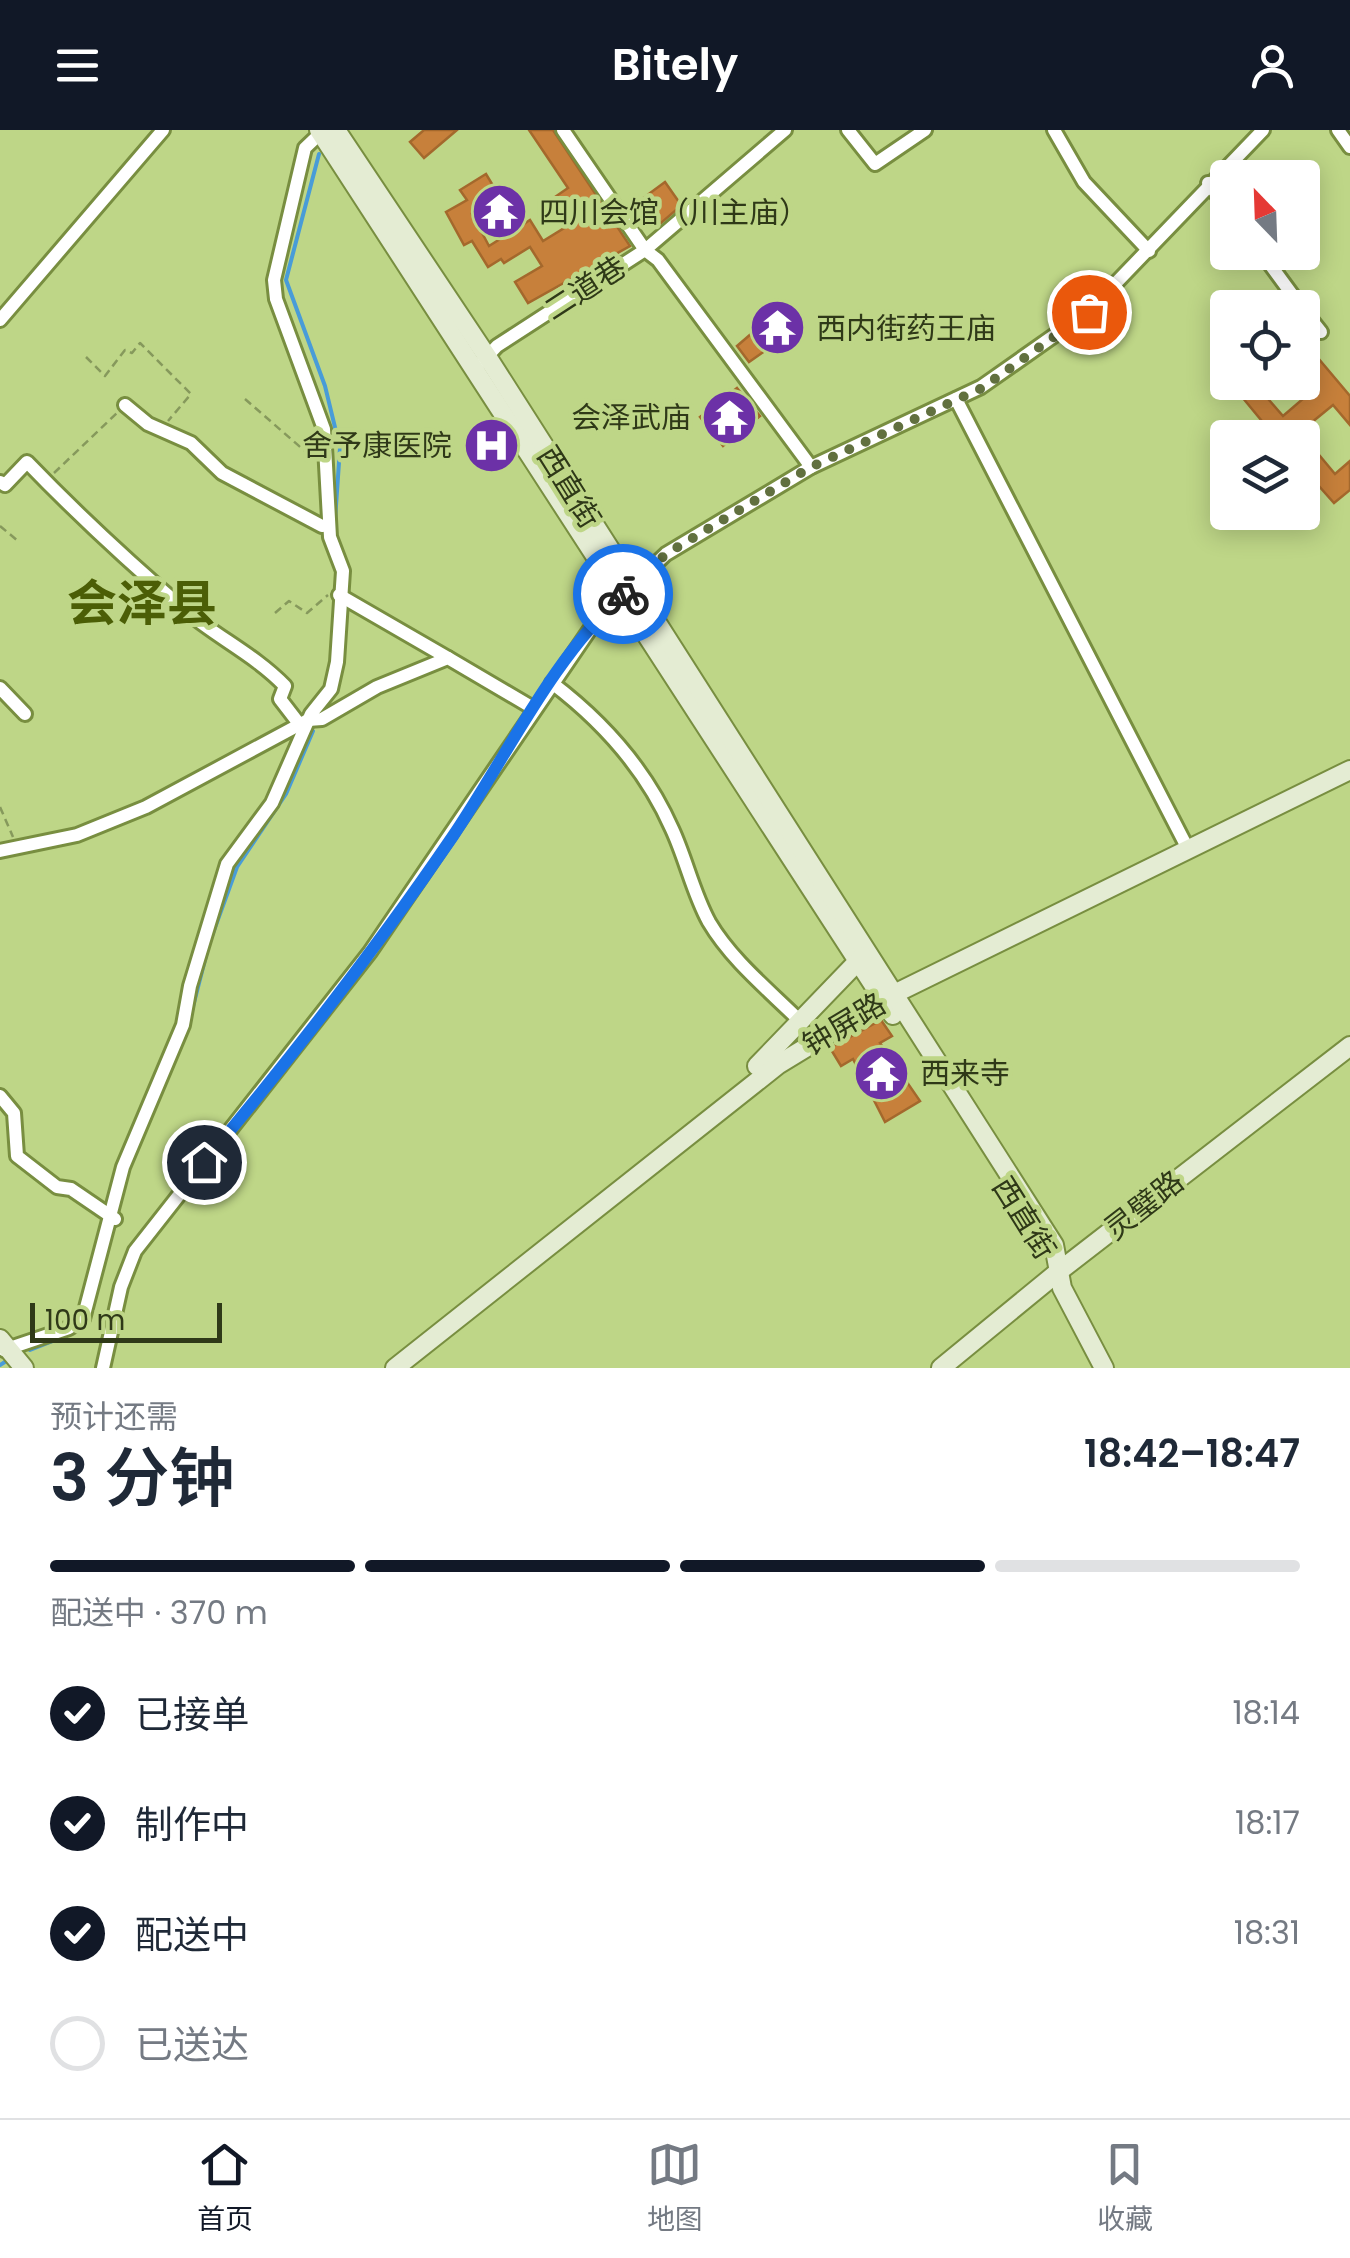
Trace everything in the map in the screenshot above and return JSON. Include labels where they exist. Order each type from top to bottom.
[{"type":"street","points":[[0,320],[163,130]]},
{"type":"street","points":[[564,130],[645,250],[811,467]]},
{"type":"street","name":"二道巷","points":[[482,362],[498,346],[645,250],[786,130]]},
{"type":"street","points":[[848,130],[875,164],[925,130]]},
{"type":"street","points":[[1054,130],[1084,182],[1149,252]]},
{"type":"street","points":[[103,1368],[121,1287],[136,1251],[370,952],[454,835],[533,708],[597,619],[666,554],[811,467],[982,388],[1089,312],[1149,252],[1208,183],[1263,130]]},
{"type":"street","points":[[1338,130],[1350,147]]},
{"type":"street","points":[[24,1368],[3,1346],[70,1328],[83,1319],[137,1127],[183,1026],[190,986],[228,864],[272,804],[304,722],[331,689],[337,662],[343,570],[329,525],[324,429],[276,300],[274,280],[305,148],[325,131]]},
{"type":"street","name":"西直街","points":[[325,131],[482,362],[863,956],[1058,1272],[1069,1305],[1104,1368]]},
{"type":"street","points":[[956,399],[1188,849]]},
{"type":"street","points":[[125,405],[160,429],[191,443],[222,473],[322,526],[329,525]]},
{"type":"street","points":[[0,482],[5,485],[28,462],[100,537],[190,614],[272,673],[285,686],[280,699],[304,722]]},
{"type":"street","points":[[339,595],[533,708]]},
{"type":"street","points":[[0,852],[77,835],[146,808],[304,722],[322,719],[377,687],[448,658]]},
{"type":"street","points":[[552,683],[594,715],[620,745],[671,826],[708,920],[730,953],[802,1023]]},
{"type":"street","points":[[0,688],[25,714]]},
{"type":"street","name":"钟屏路","points":[[395,1368],[779,1064],[889,998],[1350,770]]},
{"type":"street","name":"钟屏路","points":[[378,1368],[775,1052],[863,956]]},
{"type":"street","name":"灵璧路","points":[[941,1368],[1058,1272],[1350,1046]]},
{"type":"street","points":[[0,1096],[14,1113],[18,1156],[56,1187],[70,1190],[113,1217]]},
{"type":"path","points":[[86,357],[105,376],[124,350],[132,352],[140,343],[160,359],[191,394],[160,429]]},
{"type":"path","points":[[245,399],[328,468]]},
{"type":"path","points":[[46,481],[125,405]]},
{"type":"path","points":[[0,526],[18,541]]},
{"type":"path","points":[[275,613],[290,601],[306,613],[323,595],[339,595]]},
{"type":"path","points":[[0,807],[16,848]]},
{"type":"building","points":[[424,130],[457,130],[424,158],[410,142]]},
{"type":"building","points":[[529,130],[553,130],[630,246],[528,303],[515,282],[542,266],[530,247],[504,263],[501,259],[488,267],[472,241],[464,245],[446,212],[467,200],[460,190],[486,174],[500,197],[472,214],[489,246],[530,220],[543,241],[569,225],[552,199],[568,188]]},
{"type":"building","points":[[665,182],[679,202],[690,198],[661,223],[642,199]]},
{"type":"building","points":[[780,309],[796,329],[749,362],[737,346]]},
{"type":"building","points":[[1320,360],[1350,396],[1350,425],[1333,405],[1315,420],[1261,420],[1244,400],[1269,400],[1283,416],[1302,400],[1320,400]]},
{"type":"building","name":"会泽武庙","points":[[737,388],[760,416],[723,446],[700,417]]},
{"type":"building","points":[[1320,456],[1335,474],[1350,461],[1350,490],[1334,503],[1320,487]]},
{"type":"building","name":"西来寺","points":[[881,1020],[892,1036],[880,1043],[920,1101],[885,1122],[853,1059],[841,1066],[830,1048]]},
{"type":"waterway","points":[[319,154],[286,280],[325,386],[340,448],[335,520]]},
{"type":"waterway","points":[[187,1030],[209,944],[237,867],[286,794],[313,731]]},
{"type":"waterway","points":[[71,1333],[87,1322]]},
{"type":"waterway","points":[[30,1350],[63,1337]]},
{"type":"waterway","points":[[0,1365],[11,1358]]},
{"type":"way so far","points":[[623,594],[666,554],[811,467],[982,388],[1089,312]]},
{"type":"place","name":"四川会馆（川主庙）","points":[[500,212]]},
{"type":"place","name":"西内街药王庙","points":[[777,328]]},
{"type":"place","name":"会泽武庙","points":[[730,417]]},
{"type":"place","name":"舍予康医院","points":[[491,445]]},
{"type":"place","name":"西来寺","points":[[881,1073]]},
{"type":"district","name":"会泽县","points":[[142,603]]},
{"type":"route","points":[[204,1162],[292,1057],[454,835],[533,708],[597,619],[623,594]]}]
